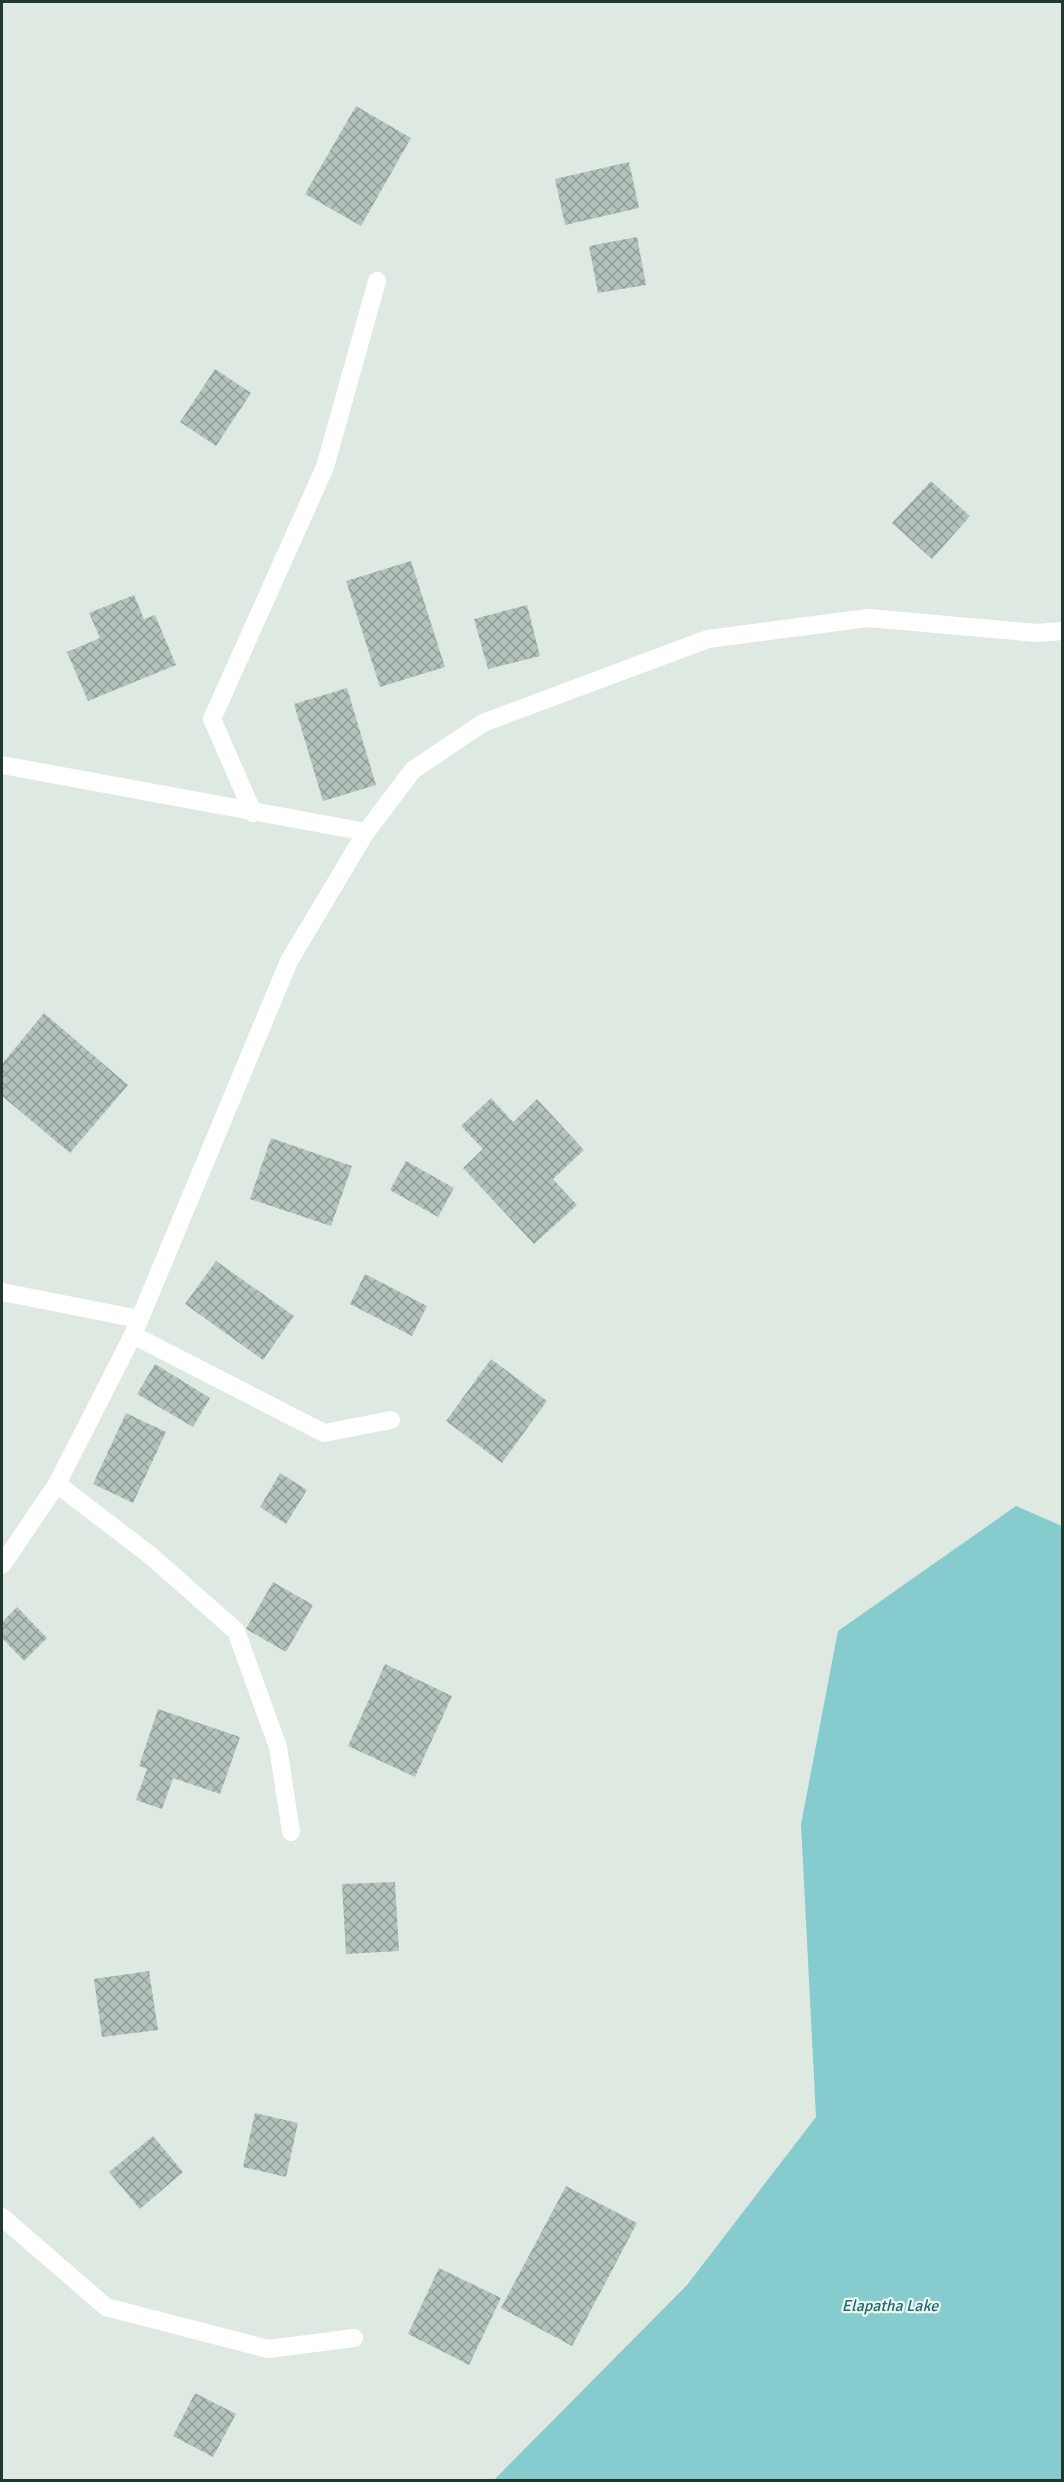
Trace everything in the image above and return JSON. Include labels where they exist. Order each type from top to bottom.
[{"type":"street","points":[[253,813],[212,719],[325,467],[377,281]]},
{"type":"street","points":[[2,1565],[57,1484],[136,1327],[289,961],[366,832],[413,770],[483,723],[708,639],[868,618],[1037,633],[1062,631]]},
{"type":"street","points":[[2,765],[366,832]]},
{"type":"street","points":[[2,1292],[136,1327],[324,1433],[391,1420]]},
{"type":"street","points":[[57,1484],[151,1556],[236,1631],[278,1747],[291,1832]]},
{"type":"street","points":[[2,2217],[106,2307],[268,2349],[354,2338]]},
{"type":"water","name":"Elapatha Lake","points":[[1016,1506],[1062,1526],[1062,2480],[494,2480],[687,2285],[816,2117],[801,1824],[838,1631]]},
{"type":"building","points":[[356,106],[411,138],[361,226],[305,194]]},
{"type":"building","points":[[629,162],[639,208],[565,225],[555,179]]},
{"type":"building","points":[[637,237],[646,285],[598,293],[589,246]]},
{"type":"building","points":[[215,369],[251,393],[216,446],[180,422]]},
{"type":"building","points":[[931,481],[970,516],[932,559],[892,523]]},
{"type":"building","points":[[411,561],[445,667],[380,687],[346,581]]},
{"type":"building","points":[[134,595],[144,619],[155,615],[176,665],[88,701],[67,652],[100,638],[89,613]]},
{"type":"building","points":[[527,605],[540,656],[488,669],[474,619]]},
{"type":"building","points":[[347,688],[376,785],[323,801],[294,704]]},
{"type":"building","points":[[44,1013],[128,1085],[70,1153],[2,1096],[2,1064]]},
{"type":"building","points":[[491,1098],[513,1122],[537,1099],[584,1150],[553,1179],[577,1205],[534,1244],[463,1168],[483,1149],[461,1126]]},
{"type":"building","points":[[271,1138],[352,1166],[331,1226],[250,1199]]},
{"type":"building","points":[[406,1161],[454,1188],[438,1217],[390,1190]]},
{"type":"building","points":[[216,1261],[294,1316],[263,1360],[185,1304]]},
{"type":"building","points":[[365,1274],[427,1306],[412,1336],[350,1304]]},
{"type":"building","points":[[491,1359],[547,1401],[502,1463],[446,1421]]},
{"type":"building","points":[[155,1364],[210,1398],[193,1427],[137,1394]]},
{"type":"building","points":[[126,1413],[166,1432],[133,1503],[93,1484]]},
{"type":"building","points":[[280,1473],[307,1490],[286,1524],[260,1507]]},
{"type":"building","points":[[273,1582],[313,1605],[286,1652],[246,1629]]},
{"type":"building","points":[[17,1607],[47,1638],[24,1661],[2,1638],[2,1622]]},
{"type":"building","points":[[385,1664],[452,1696],[415,1777],[348,1746]]},
{"type":"building","points":[[158,1709],[240,1737],[220,1794],[173,1778],[162,1809],[136,1800],[147,1769],[139,1766]]},
{"type":"building","points":[[395,1882],[399,1951],[346,1954],[342,1884]]},
{"type":"building","points":[[149,1971],[158,2030],[102,2037],[94,1979]]},
{"type":"building","points":[[255,2113],[298,2123],[286,2177],[243,2167]]},
{"type":"building","points":[[153,2136],[183,2172],[140,2209],[109,2172]]},
{"type":"building","points":[[566,2186],[637,2223],[572,2346],[501,2308]]},
{"type":"building","points":[[439,2268],[501,2298],[469,2365],[408,2334]]},
{"type":"building","points":[[195,2393],[236,2414],[213,2457],[173,2436]]}]
